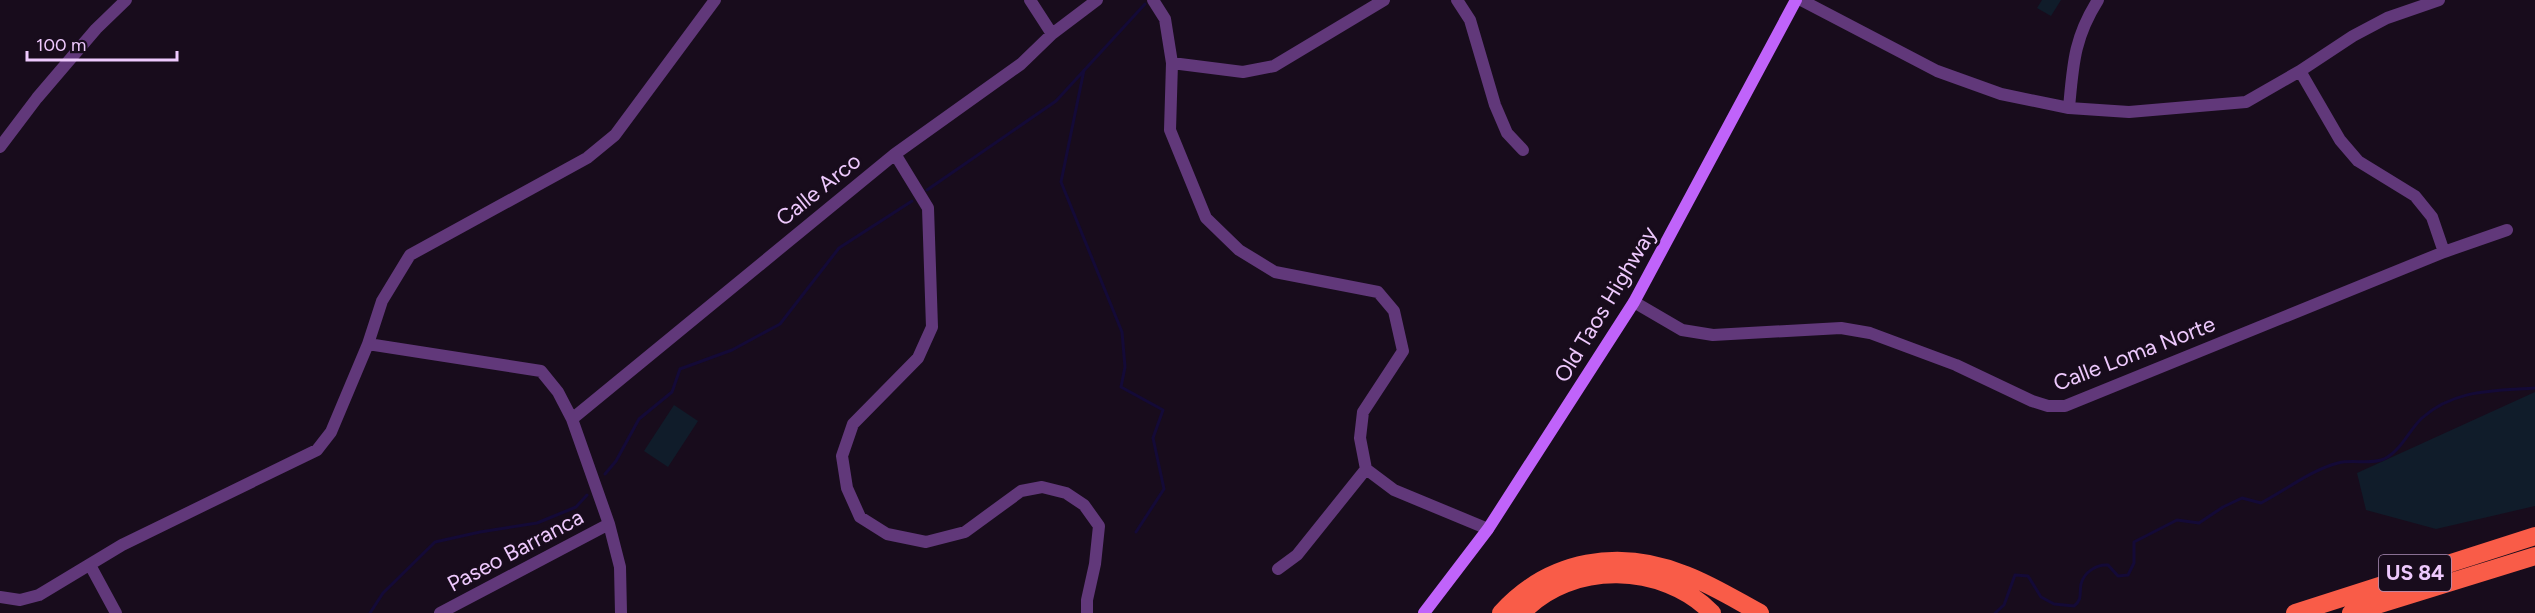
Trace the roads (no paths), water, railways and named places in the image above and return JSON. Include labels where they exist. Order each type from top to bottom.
[{"type":"highway","name":"US 84","points":[[2295,613],[2535,536]]},
{"type":"highway","name":"US 84","points":[[2351,613],[2535,556]]},
{"type":"highway","points":[[1501,613],[1519,595],[1555,573],[1574,566],[1614,559],[1640,561],[1687,575],[1760,613]]},
{"type":"highway","points":[[1522,613],[1552,590],[1592,576],[1614,574],[1635,575],[1675,586],[1712,613]]},
{"type":"street","points":[[0,147],[37,98],[96,29],[126,0]]},
{"type":"street","points":[[0,597],[20,600],[33,597],[130,540],[317,450],[331,432],[368,344],[382,301],[410,255],[587,158],[615,135],[715,0]]},
{"type":"street","points":[[1030,0],[1052,34]]},
{"type":"street","name":"Calle Arco","points":[[572,419],[895,154],[1021,64],[1052,34],[1097,0]]},
{"type":"street","points":[[1153,0],[1165,19],[1172,63],[1170,130],[1206,218],[1239,250],[1275,272],[1378,292],[1394,311],[1403,351],[1363,412],[1360,438],[1366,469],[1394,490],[1488,529]]},
{"type":"street","points":[[1172,63],[1243,72],[1274,66],[1384,0]]},
{"type":"street","points":[[1457,0],[1470,20],[1495,105],[1507,133],[1523,150]]},
{"type":"street","name":"Old Taos Highway","points":[[1424,613],[1488,529],[1634,303],[1796,0]]},
{"type":"street","points":[[1801,0],[1937,72],[2001,94],[2069,108],[2129,112],[2246,102],[2300,71],[2353,36],[2387,18],[2439,0]]},
{"type":"street","points":[[2069,108],[2074,59],[2084,23],[2098,0]]},
{"type":"street","points":[[2300,71],[2340,140],[2358,161],[2415,196],[2432,217],[2444,252]]},
{"type":"street","points":[[895,154],[928,208],[932,327],[918,358],[853,424],[842,456],[847,488],[860,517],[887,534],[926,542],[964,532],[1021,491],[1042,487],[1066,494],[1084,505],[1099,526],[1087,613]]},
{"type":"street","name":"Calle Loma Norte","points":[[1634,303],[1682,330],[1713,335],[1841,328],[1870,333],[1956,364],[2032,401],[2048,406],[2065,406],[2444,252],[2507,230]]},
{"type":"street","points":[[368,344],[541,371],[558,392],[572,419],[609,524],[620,567],[621,613]]},
{"type":"street","points":[[1278,569],[1298,555],[1366,469]]},
{"type":"street","name":"Paseo Barranca","points":[[440,613],[609,524]]},
{"type":"street","points":[[90,564],[116,613]]},
{"type":"waterway","points":[[927,190],[1056,101],[1145,4]]},
{"type":"waterway","points":[[1084,70],[1061,182],[1122,332],[1125,367],[1121,387],[1163,410],[1153,438],[1164,489],[1136,532]]},
{"type":"waterway","points":[[605,474],[616,461],[639,419],[672,392],[680,369],[732,350],[780,324],[839,248],[912,201]]},
{"type":"waterway","points":[[1995,613],[2004,605],[2015,575],[2028,576],[2041,597],[2054,604],[2074,606],[2079,601],[2081,584],[2088,572],[2108,565],[2118,576],[2128,575],[2134,563],[2134,542],[2177,520],[2199,523],[2242,498],[2261,503],[2308,475],[2338,463],[2373,462],[2384,459],[2400,446],[2422,418],[2447,402],[2475,393],[2535,388]]},
{"type":"waterway","points":[[370,613],[383,593],[435,542],[537,523],[576,507],[587,495]]}]
